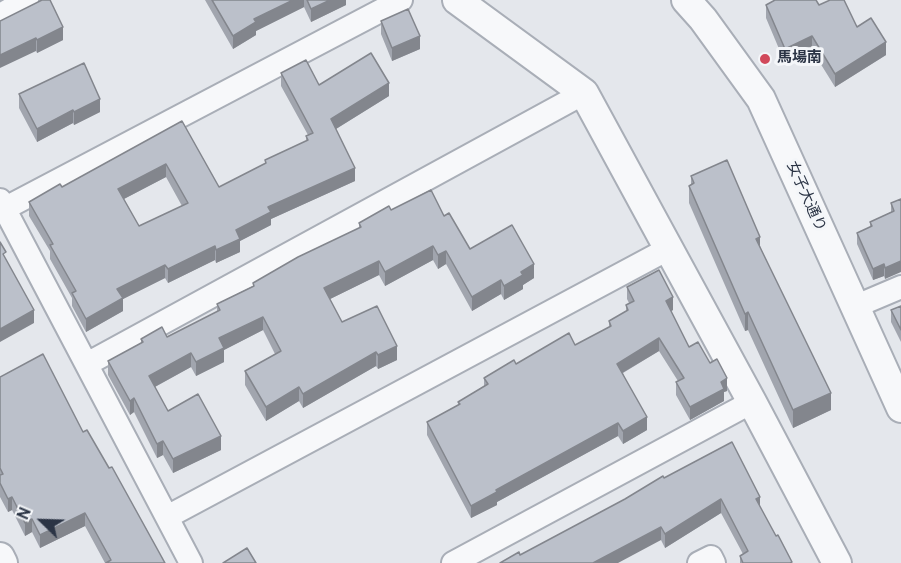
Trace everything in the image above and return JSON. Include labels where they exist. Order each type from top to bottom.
[{"type":"street","points":[[0,15],[27,0]]},
{"type":"street","points":[[191,563],[2,207],[401,0]]},
{"type":"street","points":[[457,0],[584,93],[837,563]]},
{"type":"street","name":"女子大通り","points":[[686,0],[703,19],[761,99],[901,408]]},
{"type":"street","points":[[87,364],[584,93]]},
{"type":"street","points":[[167,517],[668,249]]},
{"type":"street","points":[[854,307],[901,287]]},
{"type":"street","points":[[453,563],[752,402]]},
{"type":"street","points":[[0,557],[3,563]]},
{"type":"street","points":[[699,563],[711,557],[714,563]]},
{"type":"building","points":[[42,0],[50,0],[63,27],[0,55],[0,21]]},
{"type":"building","points":[[212,0],[293,0],[254,19],[256,22],[233,36]]},
{"type":"building","points":[[307,0],[330,0],[311,9]]},
{"type":"building","points":[[775,0],[816,0],[819,5],[830,0],[844,0],[857,27],[871,18],[886,42],[835,74],[812,36],[785,49],[766,5]]},
{"type":"building","points":[[408,9],[420,36],[392,48],[381,21]]},
{"type":"building","points":[[371,53],[389,83],[331,119],[355,168],[268,207],[271,212],[236,230],[240,239],[216,250],[215,246],[168,269],[165,265],[117,289],[123,298],[86,319],[72,293],[76,291],[29,202],[60,184],[62,187],[182,121],[219,187],[266,163],[265,160],[308,140],[306,136],[313,133],[281,73],[306,60],[319,85]],"holes":[[[166,164],[188,203],[139,226],[118,189]]]},
{"type":"building","points":[[84,63],[100,99],[37,129],[19,94]]},
{"type":"building","points":[[727,160],[760,237],[756,239],[831,393],[793,410],[748,312],[745,314],[689,186],[694,183],[691,176]]},
{"type":"building","points":[[431,190],[444,216],[449,213],[470,249],[512,225],[534,264],[521,272],[523,275],[504,286],[501,280],[472,297],[446,251],[438,255],[433,246],[385,272],[379,261],[324,288],[342,322],[377,306],[397,346],[378,355],[376,352],[303,394],[299,387],[266,407],[245,371],[281,351],[263,317],[219,338],[224,348],[196,362],[191,353],[149,376],[168,411],[198,394],[221,436],[173,459],[163,441],[157,444],[134,398],[130,401],[108,361],[143,342],[141,339],[162,327],[167,337],[220,310],[217,304],[254,286],[253,283],[298,257],[361,227],[359,223],[389,206],[391,210]]},
{"type":"building","points":[[901,199],[901,261],[885,268],[884,264],[873,269],[857,233],[872,226],[870,222],[894,211],[891,203]]},
{"type":"building","points":[[0,242],[6,252],[3,254],[34,310],[0,329]]},
{"type":"building","points":[[659,270],[673,297],[666,301],[689,347],[698,342],[710,363],[717,359],[727,378],[721,382],[724,389],[690,407],[676,382],[684,378],[659,338],[617,364],[647,417],[623,431],[618,423],[471,506],[427,422],[460,404],[458,402],[488,384],[484,378],[514,360],[516,364],[569,333],[575,345],[611,326],[609,321],[628,310],[626,305],[634,301],[627,287]]},
{"type":"building","points":[[901,306],[901,330],[891,310]]},
{"type":"building","points":[[43,354],[83,432],[87,430],[109,468],[112,467],[165,563],[106,563],[111,560],[85,513],[40,535],[32,519],[25,523],[12,497],[8,499],[0,483],[0,475],[3,474],[0,468],[0,377]]},
{"type":"building","points":[[732,442],[760,497],[756,499],[792,562],[743,563],[740,556],[748,551],[721,499],[665,534],[661,527],[593,563],[500,563],[519,552],[520,555],[663,476],[664,478]]},
{"type":"building","points":[[247,548],[256,563],[223,563]]},
{"type":"place","name":"馬場南","points":[[765,59]]}]
